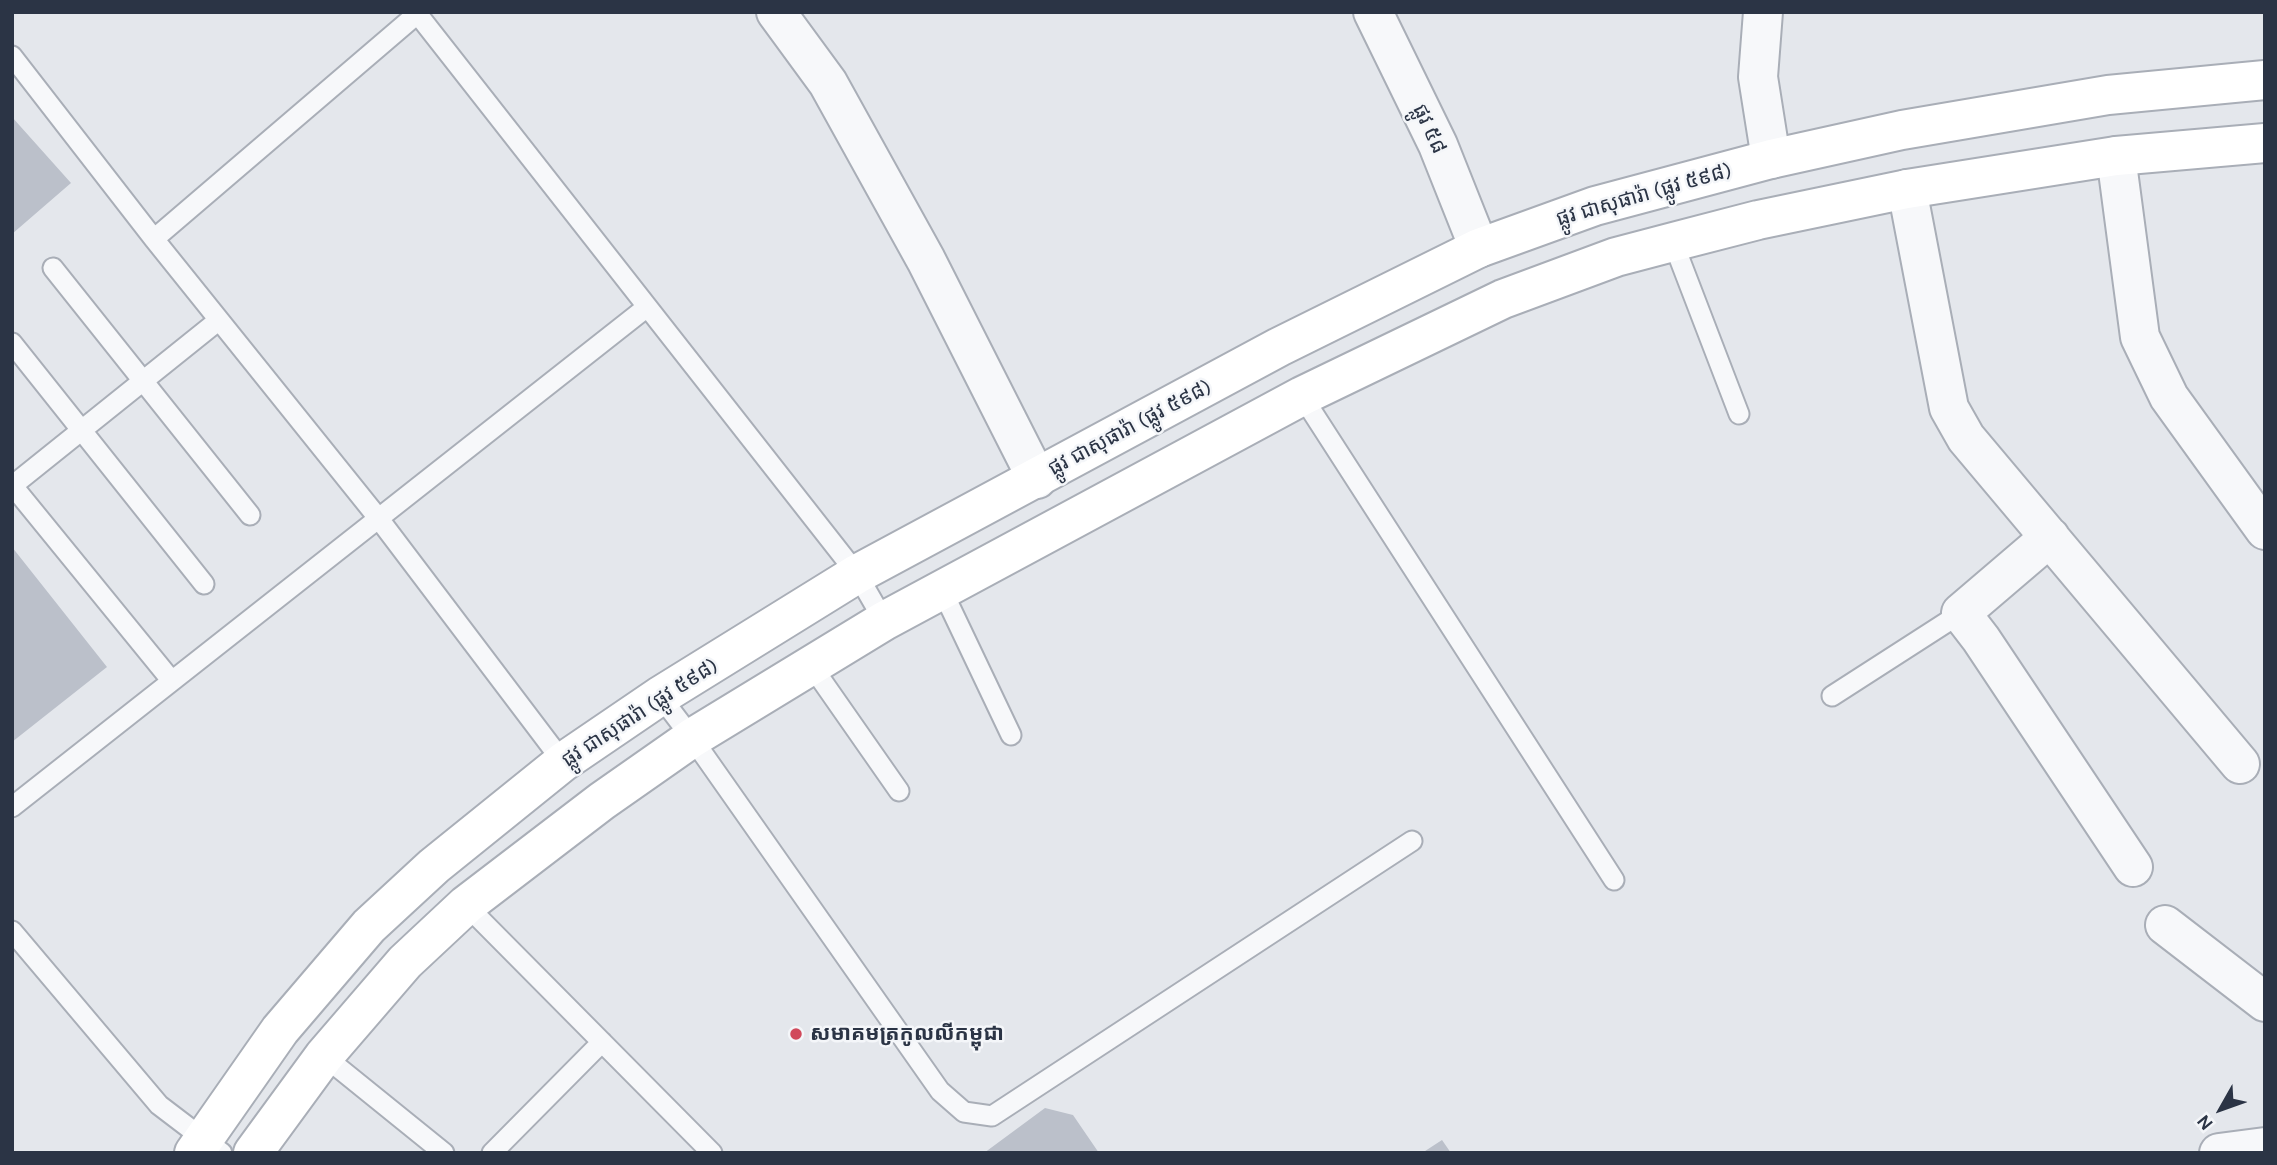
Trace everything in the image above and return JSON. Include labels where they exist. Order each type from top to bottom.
[{"type":"main road","name":"ផ្លូវ ជាសុផារ៉ា (ផ្លូវ ៥៩៨)","points":[[206,1148],[280,1030],[369,926],[435,866],[562,762],[660,696],[857,574],[1279,347],[1479,248],[1595,206],[1771,159],[1902,130],[2108,95],[2265,79]]},
{"type":"main road","points":[[253,1153],[324,1056],[405,962],[466,905],[602,801],[692,738],[884,621],[1303,396],[1503,299],[1616,257],[1673,242],[1758,220],[1907,189],[2116,156],[2265,143]]},
{"type":"street","points":[[776,12],[828,83],[926,260],[1037,479]]},
{"type":"street","name":"ផ្លូវ ៥៨","points":[[1373,12],[1438,145],[1479,248]]},
{"type":"street","points":[[1763,12],[1758,77],[1771,159]]},
{"type":"street","points":[[2116,156],[2140,337],[2169,397],[2265,530]]},
{"type":"street","points":[[1907,189],[1949,408],[1966,438],[2240,764]]},
{"type":"street","points":[[2050,537],[1961,612],[1982,639],[2133,867]]},
{"type":"street","points":[[2165,925],[2265,1002]]},
{"type":"street","points":[[2219,1153],[2265,1147]]},
{"type":"lane","points":[[154,239],[417,13],[857,574],[884,621]]},
{"type":"lane","points":[[12,56],[154,239],[379,519],[562,762]]},
{"type":"lane","points":[[1673,242],[1739,414]]},
{"type":"lane","points":[[52,268],[250,515]]},
{"type":"lane","points":[[12,807],[647,307]]},
{"type":"lane","points":[[171,680],[12,486],[219,320]]},
{"type":"lane","points":[[12,343],[204,584]]},
{"type":"lane","points":[[1303,396],[1614,880]]},
{"type":"lane","points":[[942,590],[1011,735]]},
{"type":"lane","points":[[1832,696],[1961,612]]},
{"type":"lane","points":[[811,665],[899,792]]},
{"type":"lane","points":[[660,696],[940,1091],[964,1112],[992,1115],[1412,841]]},
{"type":"lane","points":[[466,905],[712,1153]]},
{"type":"lane","points":[[12,931],[159,1105],[206,1148]]},
{"type":"lane","points":[[492,1153],[602,1042]]},
{"type":"lane","points":[[324,1056],[444,1153]]},
{"type":"building","points":[[12,117],[71,183],[12,234]]},
{"type":"building","points":[[12,547],[107,667],[12,742]]},
{"type":"building","points":[[1045,1108],[1073,1115],[1099,1153],[984,1153]]},
{"type":"building","points":[[1442,1140],[1451,1153],[1422,1153]]},
{"type":"place","name":"សមាគមត្រកូលលីកម្ពុជា","points":[[796,1034]]}]
